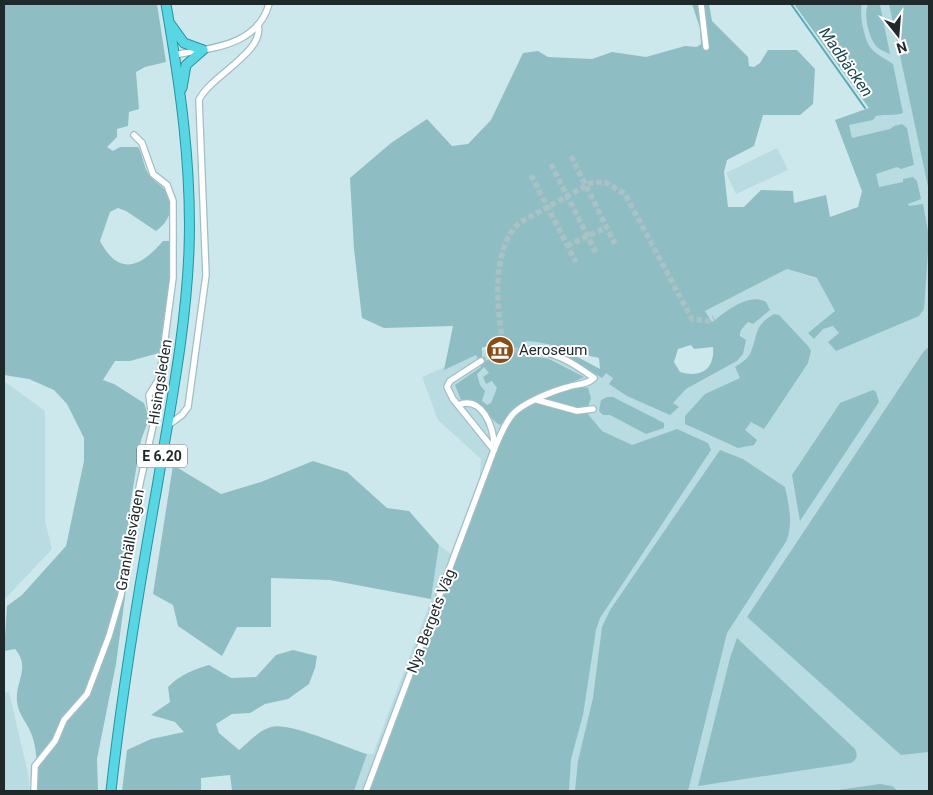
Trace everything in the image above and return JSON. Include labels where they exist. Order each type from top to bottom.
[{"type":"highway","name":"Hisingsleden","points":[[111,791],[140,585],[181,335],[189,250],[188,182],[180,96],[166,4]]},
{"type":"highway","name":"E 6.20","points":[[169,22],[184,43],[203,50],[186,65],[180,96]]},
{"type":"street","points":[[174,55],[236,42],[258,25],[269,4]]},
{"type":"street","points":[[701,4],[706,47]]},
{"type":"street","points":[[167,426],[182,416],[188,407],[206,284],[202,206],[204,174],[199,100],[210,85],[252,47],[259,35],[258,25]]},
{"type":"street","name":"Granhällsvägen","points":[[34,791],[35,766],[55,741],[64,720],[87,694],[109,636],[121,595],[140,483],[152,426],[149,396],[158,379],[161,368],[173,278],[173,201],[167,185],[153,174],[142,144],[134,135]]},
{"type":"street","name":"Nya Bergets Väg","points":[[366,791],[494,450],[513,414],[537,400],[594,378],[562,357],[542,350],[526,350]]},
{"type":"street","points":[[481,361],[448,384],[450,396],[494,450]]},
{"type":"street","points":[[537,400],[577,411],[593,409]]},
{"type":"street","points":[[458,405],[468,403],[475,405],[491,423],[494,450]]},
{"type":"shaded area","points":[[4,4],[157,4],[166,62],[145,67],[136,72],[139,109],[129,112],[128,126],[117,129],[117,137],[107,147],[113,151],[120,147],[138,147],[148,173],[165,190],[171,207],[168,218],[156,231],[126,211],[118,208],[110,212],[100,241],[107,252],[122,264],[130,264],[147,257],[163,241],[171,241],[169,284],[159,353],[130,361],[115,361],[103,380],[114,384],[144,403],[149,419],[141,440],[130,506],[125,597],[116,664],[97,759],[98,791],[38,791],[35,746],[17,701],[22,662],[15,649],[4,651],[7,606],[22,595],[66,546],[84,461],[84,438],[67,404],[54,390],[29,379],[4,375]]},
{"type":"shaded area","points":[[692,4],[709,4],[712,21],[748,57],[749,66],[754,67],[760,63],[768,50],[797,50],[815,69],[813,104],[800,115],[763,115],[754,146],[727,160],[724,172],[728,207],[744,207],[761,190],[793,191],[794,203],[826,195],[830,217],[858,207],[862,191],[835,120],[869,108],[794,4],[862,4],[862,20],[866,38],[872,50],[893,64],[903,113],[876,116],[873,120],[849,125],[852,138],[890,129],[902,124],[907,128],[914,165],[901,169],[897,167],[876,174],[879,187],[903,182],[903,179],[913,177],[917,181],[921,199],[908,204],[909,206],[923,204],[929,237],[924,309],[919,316],[836,351],[828,342],[839,333],[833,326],[823,329],[814,339],[808,333],[835,311],[817,278],[787,269],[705,311],[712,322],[745,301],[759,300],[766,302],[770,310],[753,324],[748,322],[741,330],[740,336],[746,340],[743,354],[737,361],[686,389],[673,403],[679,407],[670,415],[627,396],[609,384],[613,378],[606,373],[602,378],[565,355],[568,352],[600,369],[599,358],[526,341],[526,355],[549,359],[584,377],[517,408],[500,425],[494,421],[480,404],[469,400],[461,400],[455,385],[481,367],[476,355],[444,370],[453,326],[384,328],[362,318],[354,249],[350,178],[391,143],[427,119],[452,146],[468,144],[491,120],[523,53],[538,51],[548,57],[592,59],[612,52],[646,57],[685,46],[697,47],[701,44],[700,28]],"holes":[[[502,340],[509,352],[482,362],[482,348]],[[691,345],[694,349],[713,347],[712,361],[709,367],[700,373],[687,374],[680,372],[674,362],[678,349]],[[484,367],[489,373],[483,377],[486,384],[492,381],[497,388],[491,403],[487,405],[482,401],[485,391],[480,385],[477,374]]]},
{"type":"shaded area","points":[[794,4],[929,4],[929,791],[354,791],[367,754],[373,754],[431,600],[439,545],[452,555],[479,486],[481,459],[438,420],[422,377],[491,347],[539,337],[600,369],[686,389],[737,361],[743,354],[741,330],[748,322],[737,305],[712,322],[705,311],[787,269],[880,300],[862,191],[835,120],[869,108]]},
{"type":"shaded area","points":[[868,4],[880,5],[890,54],[883,51],[873,42],[866,20]]},
{"type":"shaded area","points":[[889,4],[929,4],[929,191]]},
{"type":"shaded area","points":[[777,148],[788,170],[736,194],[726,173]]},
{"type":"shaded area","points":[[774,314],[779,315],[811,351],[808,363],[764,429],[751,422],[745,430],[757,440],[754,445],[738,448],[685,424],[685,416],[705,394],[740,378],[735,367],[749,356],[759,327]]},
{"type":"shaded area","points":[[929,347],[929,752],[901,755],[747,617],[924,351]]},
{"type":"shaded area","points":[[4,381],[45,411],[45,521],[52,549],[4,600]]},
{"type":"shaded area","points":[[582,387],[588,388],[591,398],[588,407],[579,410],[541,400],[561,391]]},
{"type":"shaded area","points":[[873,390],[876,392],[879,402],[800,521],[792,475],[840,403]]},
{"type":"shaded area","points":[[613,397],[664,423],[664,428],[646,434],[610,415],[603,415],[599,411],[601,400]]},
{"type":"shaded area","points":[[538,402],[587,413],[602,431],[632,445],[677,429],[708,443],[711,450],[600,618],[596,630],[583,715],[571,759],[569,791],[369,791],[435,613],[443,600],[447,582],[504,432],[518,413]]},
{"type":"shaded area","points":[[720,450],[743,459],[785,487],[790,514],[790,526],[787,540],[727,633],[688,791],[575,791],[578,761],[593,698],[602,627],[610,610]]},
{"type":"shaded area","points":[[313,461],[347,472],[387,508],[409,511],[439,545],[431,599],[330,580],[271,578],[271,627],[237,627],[222,656],[178,626],[173,605],[153,594],[173,465],[221,494],[261,482]]},
{"type":"shaded area","points":[[737,638],[855,749],[857,755],[855,760],[851,763],[698,786],[730,658]]},
{"type":"shaded area","points":[[293,650],[317,656],[309,684],[288,699],[265,704],[250,713],[232,714],[216,724],[219,733],[239,750],[262,731],[279,726],[304,731],[367,754],[354,791],[239,791],[232,790],[230,775],[201,778],[201,791],[122,791],[127,750],[151,739],[184,732],[175,722],[151,715],[170,702],[168,687],[187,673],[209,665],[231,678],[256,677],[276,655]]},
{"type":"shaded area","points":[[9,692],[28,773],[30,791],[4,791],[4,693]]},
{"type":"shaded area","points":[[880,784],[892,786],[898,791],[831,791]]},
{"type":"waterway","name":"Madbäcken","points":[[791,4],[865,108]]},
{"type":"tunnel","points":[[571,156],[615,244]]},
{"type":"tunnel","points":[[551,164],[596,253]]},
{"type":"tunnel","points":[[531,175],[576,262]]},
{"type":"tunnel","points":[[504,351],[498,302],[498,284],[499,266],[509,235],[519,223],[591,183],[605,182],[625,194],[692,319],[708,321],[714,318]]},
{"type":"tunnel","points":[[567,246],[607,227]]},
{"type":"tunnel","points":[[481,361],[504,351],[525,350]]},
{"type":"place","name":"Aeroseum","points":[[500,350]]}]
